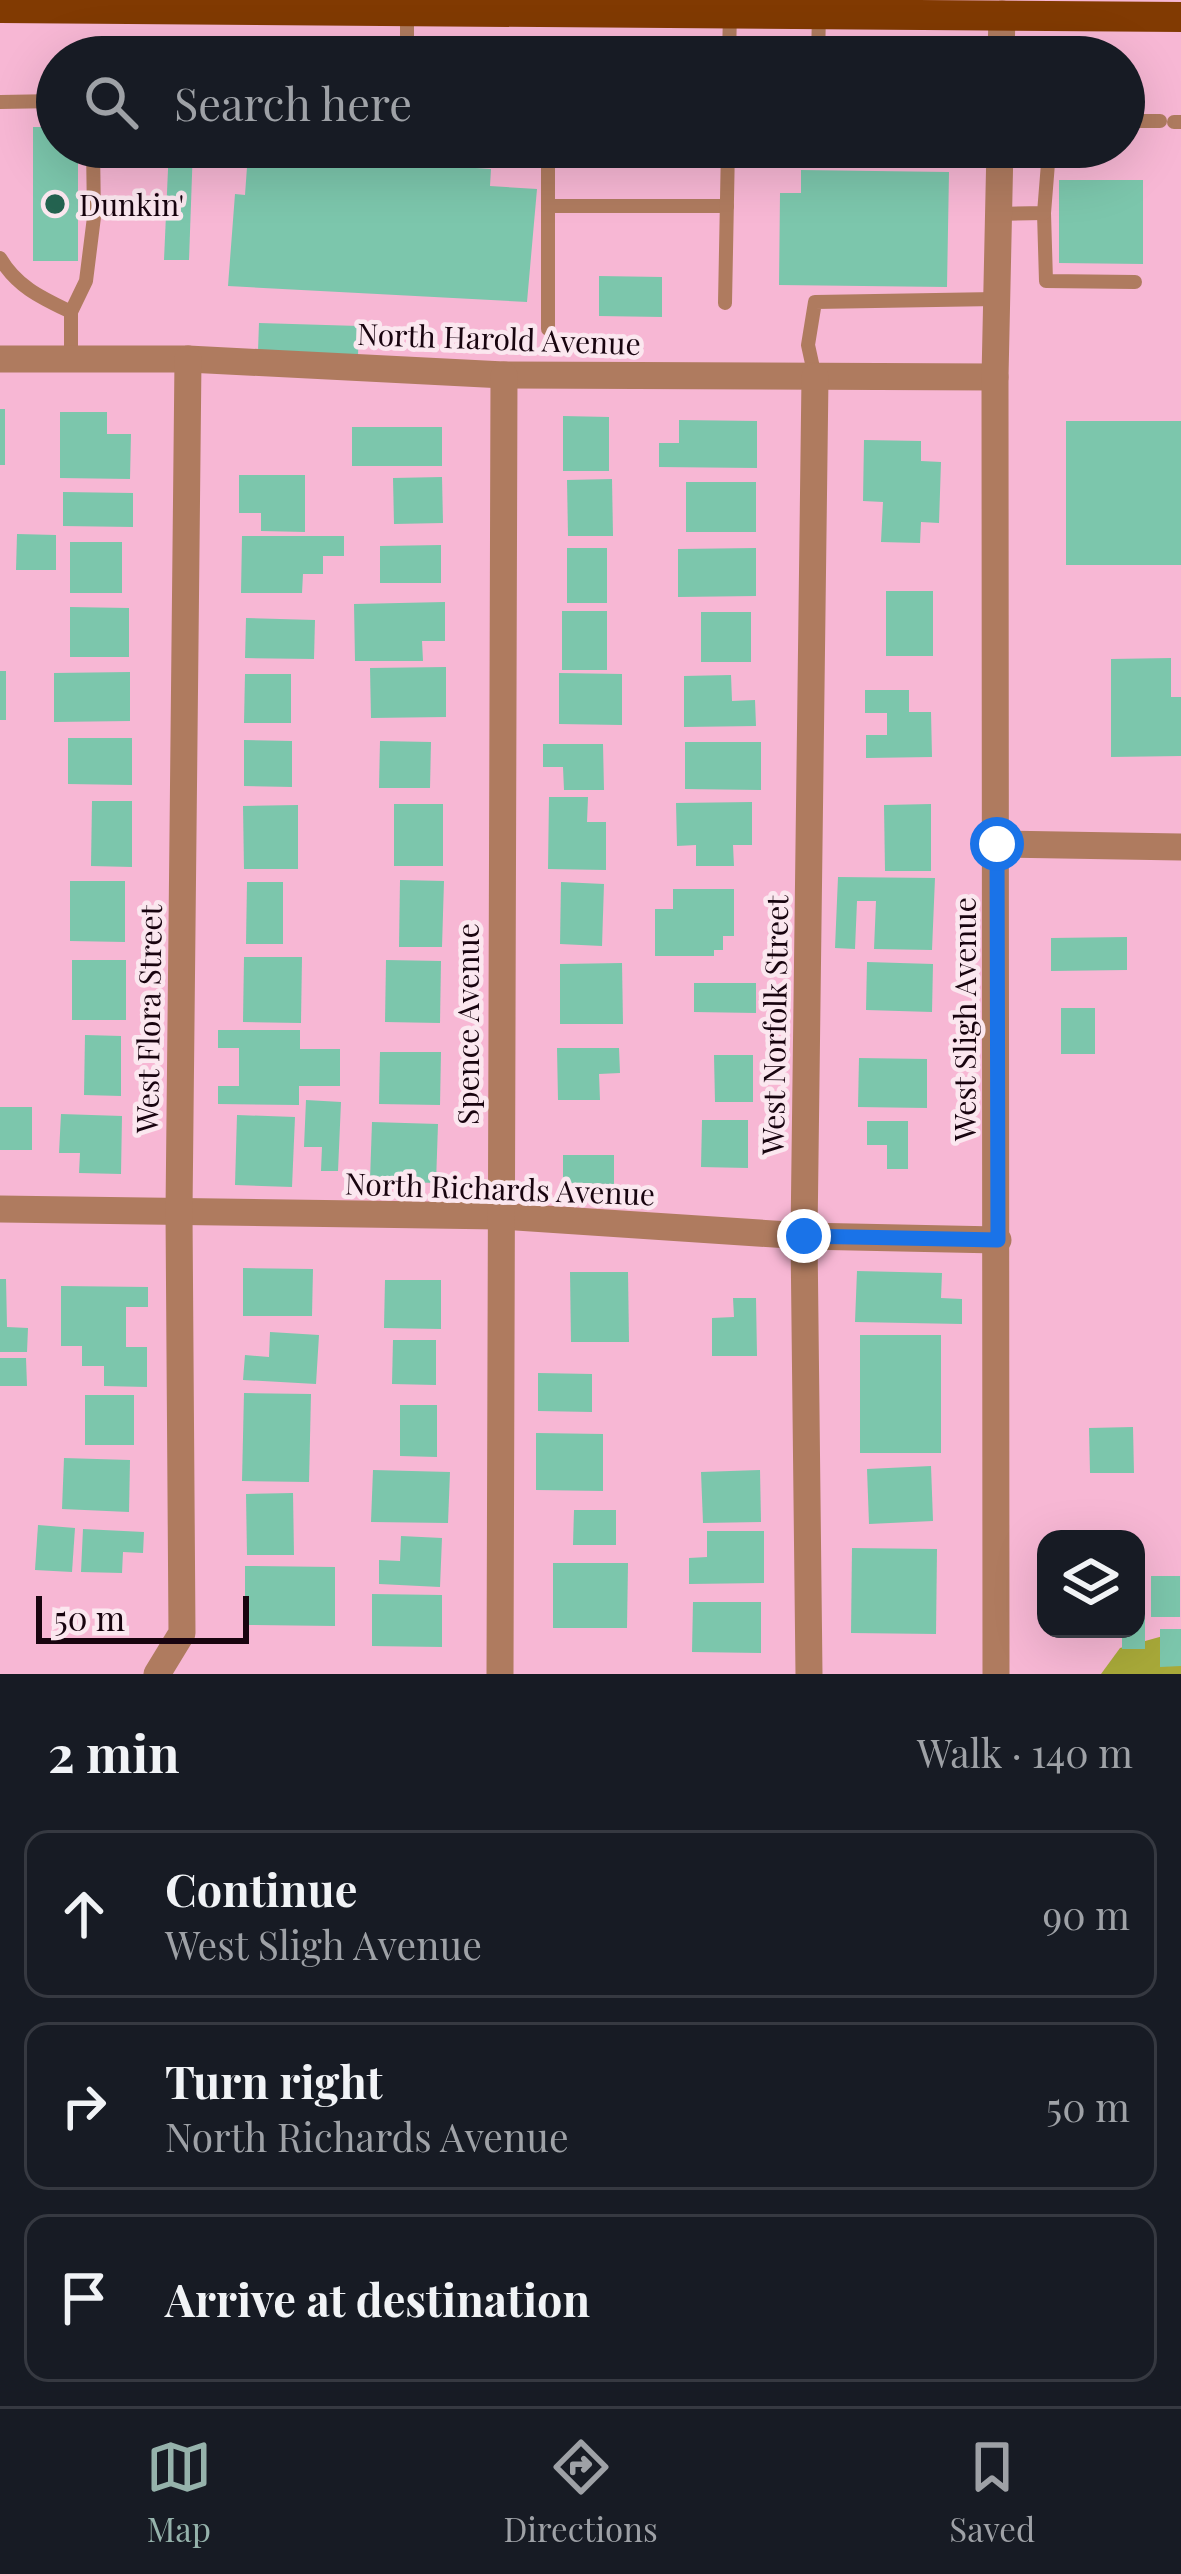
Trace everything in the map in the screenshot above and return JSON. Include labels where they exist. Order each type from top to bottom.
[{"type":"main road","points":[[492,10],[538,0]]},
{"type":"main road","points":[[0,8],[819,13],[1012,7],[1181,17]]},
{"type":"street","name":"West Sligh Avenue","points":[[996,1674],[995,377],[999,168]]},
{"type":"street","name":"North Harold Avenue","points":[[0,359],[188,358],[504,375],[995,377]]},
{"type":"street","name":"West Flora Street","points":[[157,1674],[182,1633],[179,1213],[188,358]]},
{"type":"street","name":"Spence Avenue","points":[[500,1674],[504,375]]},
{"type":"street","name":"West Norfolk Street","points":[[809,1674],[804,1236],[815,377]]},
{"type":"street","points":[[997,844],[1181,847]]},
{"type":"street","name":"North Richards Avenue","points":[[0,1209],[500,1216],[804,1236],[998,1240]]},
{"type":"lane","points":[[407,10],[407,36]]},
{"type":"lane","points":[[729,36],[730,12]]},
{"type":"lane","points":[[818,36],[819,13]]},
{"type":"lane","points":[[0,102],[36,101]]},
{"type":"lane","points":[[71,359],[71,312],[86,281],[94,217],[93,168]]},
{"type":"lane","points":[[548,168],[548,329]]},
{"type":"lane","points":[[725,303],[728,168]]},
{"type":"lane","points":[[1047,168],[1046,281],[1135,282]]},
{"type":"lane","points":[[548,206],[727,206]]},
{"type":"lane","points":[[998,214],[1044,213]]},
{"type":"lane","points":[[0,258],[31,293],[71,312]]},
{"type":"lane","points":[[815,377],[808,345],[815,302],[997,299]]},
{"type":"shaded area","points":[[1181,1631],[1181,1674],[1101,1674],[1120,1648]]},
{"type":"building","name":"Dunkin'","points":[[36,127],[36,168],[78,168],[78,261],[33,261]]},
{"type":"building","points":[[168,168],[192,168],[189,260],[164,260]]},
{"type":"building","points":[[247,168],[491,169],[490,186],[537,189],[527,302],[228,286],[235,194],[245,195]]},
{"type":"building","points":[[801,170],[949,172],[947,287],[779,285],[780,193],[801,193]]},
{"type":"building","points":[[1059,180],[1143,180],[1143,264],[1059,263]]},
{"type":"building","points":[[599,276],[662,277],[662,317],[599,316]]},
{"type":"building","points":[[259,323],[359,326],[358,355],[258,351]]},
{"type":"building","points":[[0,409],[5,409],[5,465],[0,465]]},
{"type":"building","points":[[60,412],[107,412],[107,434],[131,434],[130,479],[60,478]]},
{"type":"building","points":[[563,416],[609,417],[609,471],[563,471]]},
{"type":"building","points":[[679,420],[757,421],[757,468],[659,467],[659,443],[679,443]]},
{"type":"building","points":[[1066,421],[1181,421],[1181,565],[1066,565]]},
{"type":"building","points":[[352,427],[442,427],[442,466],[352,466]]},
{"type":"building","points":[[864,440],[921,441],[921,461],[941,462],[939,523],[921,522],[920,543],[881,542],[883,502],[863,501]]},
{"type":"building","points":[[239,475],[305,475],[305,532],[261,531],[261,513],[239,513]]},
{"type":"building","points":[[442,477],[443,523],[394,524],[393,478]]},
{"type":"building","points":[[612,479],[613,536],[568,536],[567,480]]},
{"type":"building","points":[[686,482],[756,482],[756,532],[686,532]]},
{"type":"building","points":[[63,492],[133,493],[133,527],[63,526]]},
{"type":"building","points":[[17,534],[56,535],[56,570],[16,570]]},
{"type":"building","points":[[242,536],[344,536],[344,556],[323,556],[323,574],[303,574],[302,593],[241,593]]},
{"type":"building","points":[[70,542],[122,542],[122,593],[70,593]]},
{"type":"building","points":[[441,545],[441,583],[380,583],[380,546]]},
{"type":"building","points":[[567,548],[607,548],[607,603],[567,603]]},
{"type":"building","points":[[756,548],[756,596],[678,597],[678,549]]},
{"type":"building","points":[[886,591],[933,591],[933,656],[886,656]]},
{"type":"building","points":[[445,602],[445,641],[422,641],[423,661],[355,661],[354,604]]},
{"type":"building","points":[[70,607],[129,608],[129,657],[70,657]]},
{"type":"building","points":[[562,611],[607,611],[607,670],[562,670]]},
{"type":"building","points":[[701,612],[751,612],[751,662],[701,662]]},
{"type":"building","points":[[246,618],[315,620],[314,659],[245,658]]},
{"type":"building","points":[[1171,658],[1171,697],[1181,697],[1181,756],[1111,757],[1111,659]]},
{"type":"building","points":[[446,667],[446,717],[371,718],[370,668]]},
{"type":"building","points":[[0,671],[6,671],[6,720],[0,720]]},
{"type":"building","points":[[130,672],[130,721],[54,722],[54,673]]},
{"type":"building","points":[[559,673],[622,674],[622,725],[559,724]]},
{"type":"building","points":[[245,674],[291,674],[291,723],[244,723]]},
{"type":"building","points":[[731,675],[732,701],[755,700],[756,726],[684,727],[684,676]]},
{"type":"building","points":[[865,690],[909,690],[909,712],[931,712],[932,757],[866,758],[866,735],[887,735],[887,713],[865,713]]},
{"type":"building","points":[[68,738],[132,738],[132,785],[68,784]]},
{"type":"building","points":[[244,740],[292,741],[292,787],[244,786]]},
{"type":"building","points":[[380,741],[431,742],[430,788],[379,788]]},
{"type":"building","points":[[685,742],[761,742],[761,790],[685,789]]},
{"type":"building","points":[[543,744],[603,744],[604,790],[564,790],[563,767],[543,767]]},
{"type":"building","points":[[549,797],[588,797],[587,822],[606,822],[606,870],[548,869]]},
{"type":"building","points":[[92,801],[132,801],[132,867],[91,866]]},
{"type":"building","points":[[752,802],[752,845],[733,845],[734,866],[696,866],[696,845],[677,846],[676,803]]},
{"type":"building","points":[[394,804],[443,804],[443,866],[394,866]]},
{"type":"building","points":[[931,804],[931,871],[885,871],[884,805]]},
{"type":"building","points":[[298,805],[298,869],[244,869],[243,806]]},
{"type":"building","points":[[838,877],[935,878],[932,950],[874,949],[876,901],[857,901],[855,949],[835,948]]},
{"type":"building","points":[[400,880],[444,881],[442,947],[399,947]]},
{"type":"building","points":[[70,881],[125,881],[125,942],[70,941]]},
{"type":"building","points":[[247,882],[283,882],[283,944],[246,944]]},
{"type":"building","points":[[561,882],[604,884],[602,946],[560,944]]},
{"type":"building","points":[[673,889],[734,889],[734,936],[723,936],[723,950],[714,950],[714,956],[655,956],[655,909],[673,909]]},
{"type":"building","points":[[1127,937],[1127,970],[1051,971],[1051,938]]},
{"type":"building","points":[[244,957],[302,957],[301,1023],[243,1022]]},
{"type":"building","points":[[72,960],[126,960],[126,1020],[72,1020]]},
{"type":"building","points":[[386,960],[441,961],[440,1023],[385,1022]]},
{"type":"building","points":[[867,962],[933,964],[932,1012],[866,1010]]},
{"type":"building","points":[[622,963],[623,1024],[560,1024],[560,964]]},
{"type":"building","points":[[694,983],[756,983],[756,1013],[694,1012]]},
{"type":"building","points":[[1061,1008],[1095,1008],[1095,1054],[1061,1054]]},
{"type":"building","points":[[218,1030],[300,1030],[300,1049],[340,1049],[340,1086],[299,1086],[299,1105],[218,1104],[218,1086],[239,1086],[239,1048],[218,1048]]},
{"type":"building","points":[[85,1035],[121,1036],[121,1096],[84,1095]]},
{"type":"building","points":[[557,1048],[619,1048],[620,1073],[599,1074],[600,1100],[558,1100]]},
{"type":"building","points":[[380,1052],[441,1052],[440,1105],[379,1104]]},
{"type":"building","points":[[714,1055],[753,1055],[753,1102],[715,1102]]},
{"type":"building","points":[[859,1058],[927,1059],[927,1108],[858,1107]]},
{"type":"building","points":[[306,1100],[341,1102],[338,1171],[321,1171],[322,1147],[304,1147]]},
{"type":"building","points":[[0,1107],[32,1107],[32,1150],[0,1150]]},
{"type":"building","points":[[61,1114],[122,1116],[121,1174],[79,1173],[80,1153],[59,1153]]},
{"type":"building","points":[[237,1115],[295,1117],[292,1187],[235,1185]]},
{"type":"building","points":[[702,1120],[748,1120],[748,1168],[701,1167]]},
{"type":"building","points":[[867,1121],[908,1121],[908,1169],[887,1169],[887,1145],[867,1145]]},
{"type":"building","points":[[372,1122],[438,1124],[436,1183],[370,1181]]},
{"type":"building","points":[[563,1155],[614,1155],[614,1184],[563,1183]]},
{"type":"building","points":[[243,1268],[313,1269],[312,1316],[243,1316]]},
{"type":"building","points":[[857,1271],[942,1273],[941,1298],[962,1299],[962,1324],[855,1322]]},
{"type":"building","points":[[570,1272],[628,1272],[629,1342],[571,1342]]},
{"type":"building","points":[[0,1279],[6,1279],[7,1327],[28,1328],[27,1352],[0,1352]]},
{"type":"building","points":[[385,1280],[441,1280],[441,1329],[384,1328]]},
{"type":"building","points":[[61,1286],[148,1287],[148,1307],[126,1307],[126,1347],[147,1347],[147,1387],[104,1386],[104,1366],[82,1366],[82,1346],[61,1346]]},
{"type":"building","points":[[733,1298],[756,1298],[757,1356],[712,1356],[712,1318],[734,1317]]},
{"type":"building","points":[[270,1332],[319,1335],[316,1384],[243,1380],[245,1355],[269,1357]]},
{"type":"building","points":[[860,1335],[941,1335],[941,1453],[860,1453]]},
{"type":"building","points":[[393,1340],[436,1340],[436,1385],[392,1384]]},
{"type":"building","points":[[0,1358],[26,1358],[27,1386],[0,1386]]},
{"type":"building","points":[[538,1373],[592,1374],[592,1412],[538,1411]]},
{"type":"building","points":[[244,1393],[311,1394],[309,1482],[242,1481]]},
{"type":"building","points":[[85,1395],[134,1395],[134,1445],[85,1445]]},
{"type":"building","points":[[400,1405],[437,1405],[437,1457],[400,1456]]},
{"type":"building","points":[[1133,1427],[1134,1473],[1090,1473],[1089,1428]]},
{"type":"building","points":[[536,1433],[603,1434],[603,1491],[536,1490]]},
{"type":"building","points":[[64,1458],[130,1460],[129,1512],[62,1509]]},
{"type":"building","points":[[931,1466],[933,1521],[869,1524],[867,1469]]},
{"type":"building","points":[[373,1470],[450,1472],[448,1523],[371,1522]]},
{"type":"building","points":[[760,1470],[761,1522],[703,1523],[701,1472]]},
{"type":"building","points":[[293,1493],[294,1555],[247,1555],[246,1494]]},
{"type":"building","points":[[574,1510],[616,1510],[616,1545],[573,1545]]},
{"type":"building","points":[[38,1525],[75,1528],[72,1572],[35,1570]]},
{"type":"building","points":[[83,1529],[144,1532],[143,1553],[123,1552],[122,1573],[81,1572]]},
{"type":"building","points":[[707,1531],[764,1531],[764,1583],[689,1584],[689,1558],[707,1557]]},
{"type":"building","points":[[401,1536],[442,1538],[440,1587],[379,1584],[379,1560],[400,1561]]},
{"type":"building","points":[[852,1548],[937,1549],[936,1634],[851,1633]]},
{"type":"building","points":[[553,1563],[628,1563],[627,1628],[553,1628]]},
{"type":"building","points":[[245,1566],[335,1567],[335,1626],[245,1625]]},
{"type":"building","points":[[1151,1576],[1180,1576],[1180,1617],[1151,1617]]},
{"type":"building","points":[[372,1594],[442,1595],[442,1647],[372,1646]]},
{"type":"building","points":[[693,1602],[761,1602],[761,1653],[692,1652]]},
{"type":"building","points":[[1160,1629],[1181,1629],[1181,1666],[1160,1667]]},
{"type":"building","points":[[1122,1638],[1145,1638],[1145,1649],[1122,1649]]},
{"type":"place","name":"Dunkin'","points":[[55,204]]},
{"type":"route","points":[[804,1236],[998,1240],[997,844]]}]
